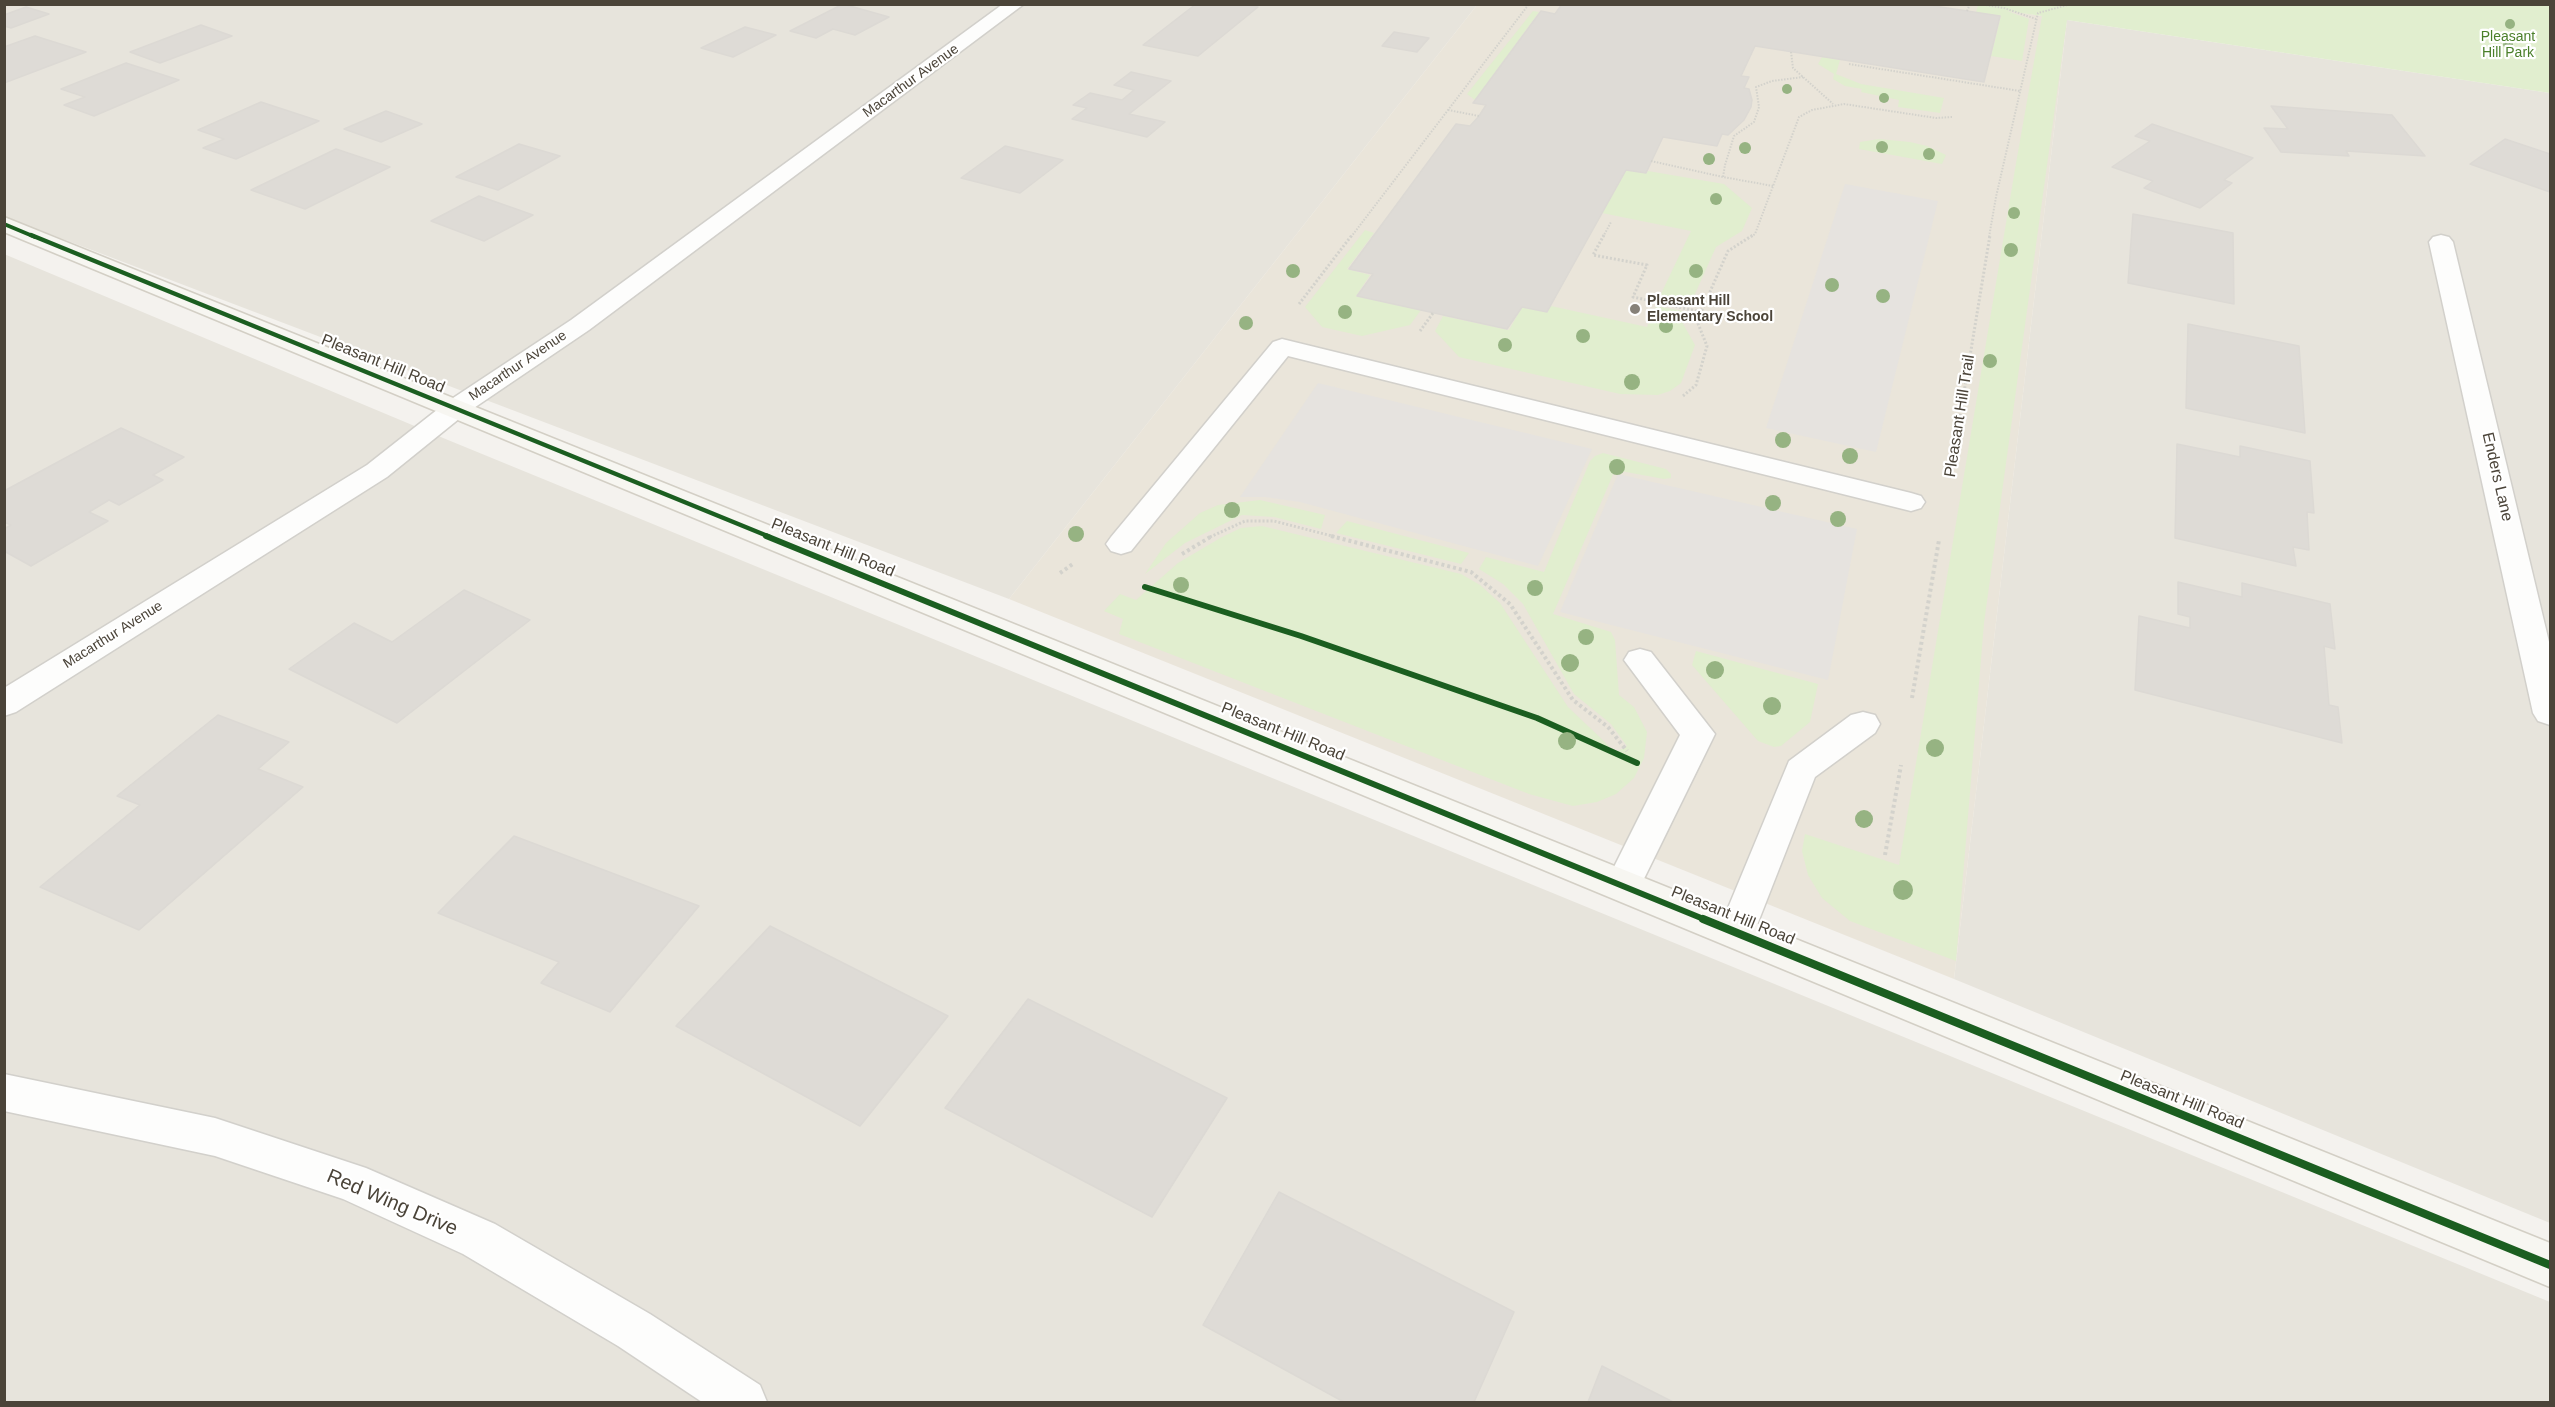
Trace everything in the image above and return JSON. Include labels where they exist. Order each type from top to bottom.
[{"type":"street","name":"Macarthur Avenue","points":[[4,704],[377,471],[456,408],[580,325],[1015,4]]},
{"type":"street","name":"Pleasant Hill Road","points":[[4,224],[2550,1266]]},
{"type":"street","name":"Enders Lane","points":[[2441,242],[2550,713]]},
{"type":"street","points":[[1121,544],[1282,347],[1911,502]]},
{"type":"street","points":[[1623,885],[1698,734],[1640,660]]},
{"type":"street","points":[[1737,932],[1801,770],[1863,724]]},
{"type":"street","name":"Red Wing Drive","points":[[4,1092],[215,1137],[351,1182],[479,1239],[634,1330],[743,1402]]},
{"type":"path","points":[[1296,308],[1529,4]]},
{"type":"path","points":[[1968,11],[1970,4]]},
{"type":"path","points":[[1980,4],[2004,8],[2036,20],[2038,13],[2071,4]]},
{"type":"path","points":[[1791,52],[1793,68],[1833,105]]},
{"type":"path","points":[[1849,64],[2020,91]]},
{"type":"path","points":[[1723,177],[1734,136],[1754,122],[1759,107],[1756,87],[1772,81],[1803,76]]},
{"type":"path","points":[[1679,400],[1696,385],[1707,346],[1697,321],[1728,250],[1755,234],[1799,117],[1812,110],[1844,104],[1936,118],[1952,117]]},
{"type":"path","points":[[1449,110],[1479,116]]},
{"type":"path","points":[[1651,161],[1773,186]]},
{"type":"path","points":[[1611,222],[1593,255],[1647,265],[1633,297],[1701,312]]},
{"type":"path","points":[[1173,560],[1215,534],[1245,521],[1274,521],[1471,572],[1510,604],[1573,700],[1608,727],[1629,757]]},
{"type":"path","points":[[1911,708],[1940,536]]},
{"type":"path","points":[[1060,573],[1080,559]]},
{"type":"path","points":[[1617,754],[1629,757]]},
{"type":"path","points":[[1885,855],[1901,765]]},
{"type":"shaded area","name":"Pleasant Hill Elementary School","points":[[1968,4],[2067,20],[1954,979],[1009,599],[1477,5]]},
{"type":"shaded area","points":[[4,5],[1477,5],[1009,599],[5,217]]},
{"type":"shaded area","points":[[2067,20],[2550,93],[2550,1223],[1954,979]]},
{"type":"shaded area","points":[[1845,184],[1938,201],[1876,452],[1766,428]]},
{"type":"shaded area","points":[[4,254],[448,440],[2550,1302],[2550,1402],[5,1402]]},
{"type":"shaded area","points":[[1318,383],[1592,449],[1538,566],[1300,502],[1265,497],[1240,497]]},
{"type":"shaded area","points":[[1618,474],[1857,529],[1828,680],[1560,612]]},
{"type":"green space","name":"Pleasant Hill Park","points":[[1968,5],[2550,5],[2550,93],[2067,20],[1984,623],[1956,961],[1850,921],[1822,898],[1808,875],[1802,851],[1805,834],[1899,865],[2042,16],[2007,11],[2029,19],[2022,61],[1991,56],[2001,16],[1976,12],[1978,6]]},
{"type":"green space","points":[[1533,11],[1539,12],[1475,100],[1467,94]]},
{"type":"green space","points":[[1822,57],[1840,60],[1836,74],[1861,84],[1944,98],[1940,113],[1898,107],[1899,100],[1845,86],[1833,79],[1834,74],[1818,64]]},
{"type":"green space","points":[[1879,139],[1927,146],[1946,155],[1942,164],[1859,149],[1860,142]]},
{"type":"green space","points":[[1626,170],[1646,173],[1648,171],[1724,184],[1752,208],[1742,231],[1716,247],[1690,305],[1659,298],[1691,231],[1602,213]]},
{"type":"green space","points":[[1365,230],[1374,233],[1347,269],[1370,275],[1356,296],[1421,310],[1410,325],[1362,336],[1322,327],[1305,307]]},
{"type":"green space","points":[[1551,306],[1647,327],[1656,306],[1687,312],[1682,322],[1695,345],[1681,383],[1670,391],[1658,395],[1620,394],[1459,357],[1435,331],[1443,316],[1509,330],[1522,307],[1547,312]]},
{"type":"green space","points":[[1603,453],[1666,469],[1671,474],[1671,478],[1664,479],[1615,470],[1553,614],[1611,632],[1615,640],[1619,695],[1634,707],[1647,732],[1644,758],[1634,778],[1616,794],[1597,802],[1573,806],[1529,794],[1119,634],[1123,619],[1104,611],[1120,594],[1136,600],[1178,563],[1241,528],[1262,526],[1461,574],[1480,585],[1500,603],[1568,707],[1608,745],[1613,754],[1627,746],[1611,724],[1574,694],[1523,604],[1503,584],[1479,569],[1486,557],[1544,572],[1590,461]]},
{"type":"green space","points":[[1260,500],[1325,515],[1321,529],[1274,517],[1242,515],[1185,543],[1145,574],[1166,543],[1200,513],[1218,505]]},
{"type":"green space","points":[[1347,521],[1469,553],[1461,564],[1336,533]]},
{"type":"green space","points":[[1696,651],[1818,684],[1810,722],[1781,746],[1774,747],[1758,741],[1692,665]]},
{"type":"building","points":[[843,4],[889,17],[855,35],[833,29],[816,38],[790,31]]},
{"type":"building","points":[[1196,4],[1243,4],[1258,7],[1198,56],[1143,45]]},
{"type":"building","points":[[1562,4],[1921,4],[2000,16],[1984,82],[1755,46],[1741,76],[1749,77],[1744,88],[1749,89],[1752,100],[1744,120],[1728,135],[1722,134],[1717,146],[1663,137],[1646,173],[1626,170],[1547,312],[1522,307],[1507,329],[1357,296],[1373,274],[1349,269],[1456,124],[1470,126],[1479,116],[1486,105],[1473,103],[1541,11],[1555,14]]},
{"type":"building","points":[[26,7],[49,14],[11,28],[4,26],[4,15]]},
{"type":"building","points":[[201,25],[232,36],[160,63],[130,52]]},
{"type":"building","points":[[745,27],[776,35],[733,57],[701,48]]},
{"type":"building","points":[[1394,32],[1429,38],[1417,52],[1382,46]]},
{"type":"building","points":[[35,36],[86,52],[4,83],[4,47]]},
{"type":"building","points":[[126,63],[179,80],[94,116],[64,105],[85,97],[61,89]]},
{"type":"building","points":[[1131,72],[1171,81],[1129,114],[1165,122],[1147,137],[1072,119],[1087,108],[1073,105],[1090,93],[1122,100],[1134,90],[1114,85]]},
{"type":"building","points":[[261,102],[319,121],[236,159],[203,148],[224,139],[198,130]]},
{"type":"building","points":[[2271,106],[2392,115],[2425,156],[2346,151],[2349,156],[2281,152],[2264,128],[2288,129]]},
{"type":"building","points":[[386,111],[422,124],[381,142],[344,129]]},
{"type":"building","points":[[2152,124],[2253,158],[2224,180],[2232,183],[2200,208],[2144,188],[2153,181],[2112,167],[2150,141],[2135,136]]},
{"type":"building","points":[[2505,139],[2550,154],[2550,192],[2470,164]]},
{"type":"building","points":[[519,144],[560,156],[498,190],[456,177]]},
{"type":"building","points":[[1005,146],[1063,160],[1020,193],[961,178]]},
{"type":"building","points":[[336,149],[390,167],[305,209],[251,190]]},
{"type":"building","points":[[479,196],[533,215],[484,241],[431,221]]},
{"type":"building","points":[[2133,214],[2233,233],[2234,304],[2128,283]]},
{"type":"building","points":[[2188,324],[2299,346],[2305,433],[2186,408]]},
{"type":"building","points":[[121,428],[184,457],[153,475],[163,480],[119,505],[109,500],[89,512],[108,521],[31,566],[4,551],[4,529],[11,525],[4,522],[4,491]]},
{"type":"building","points":[[2177,444],[2240,457],[2240,446],[2310,461],[2314,513],[2307,512],[2309,550],[2293,547],[2296,566],[2175,538]]},
{"type":"building","points":[[2178,582],[2242,597],[2242,583],[2330,604],[2335,649],[2324,646],[2329,705],[2338,707],[2342,743],[2135,690],[2139,616],[2190,628],[2190,617],[2178,614]]},
{"type":"building","points":[[464,590],[530,620],[397,723],[289,669],[354,623],[392,642]]},
{"type":"building","points":[[218,715],[289,742],[258,769],[303,787],[139,930],[40,887],[140,805],[117,796]]},
{"type":"building","points":[[514,836],[699,906],[610,1012],[541,983],[559,962],[438,913]]},
{"type":"building","points":[[770,926],[948,1016],[860,1126],[676,1026]]},
{"type":"building","points":[[1028,999],[1227,1098],[1152,1217],[945,1108]]},
{"type":"building","points":[[1279,1192],[1514,1312],[1474,1402],[1344,1402],[1203,1325]]},
{"type":"building","points":[[1602,1366],[1673,1402],[1588,1402]]},
{"type":"cycle path","points":[[4,224],[2550,1265]]},
{"type":"cycle path","points":[[1145,587],[1301,636],[1537,718],[1637,763]]},
{"type":"place","name":"Pleasant Hill Elementary School","points":[[1635,309]]}]
